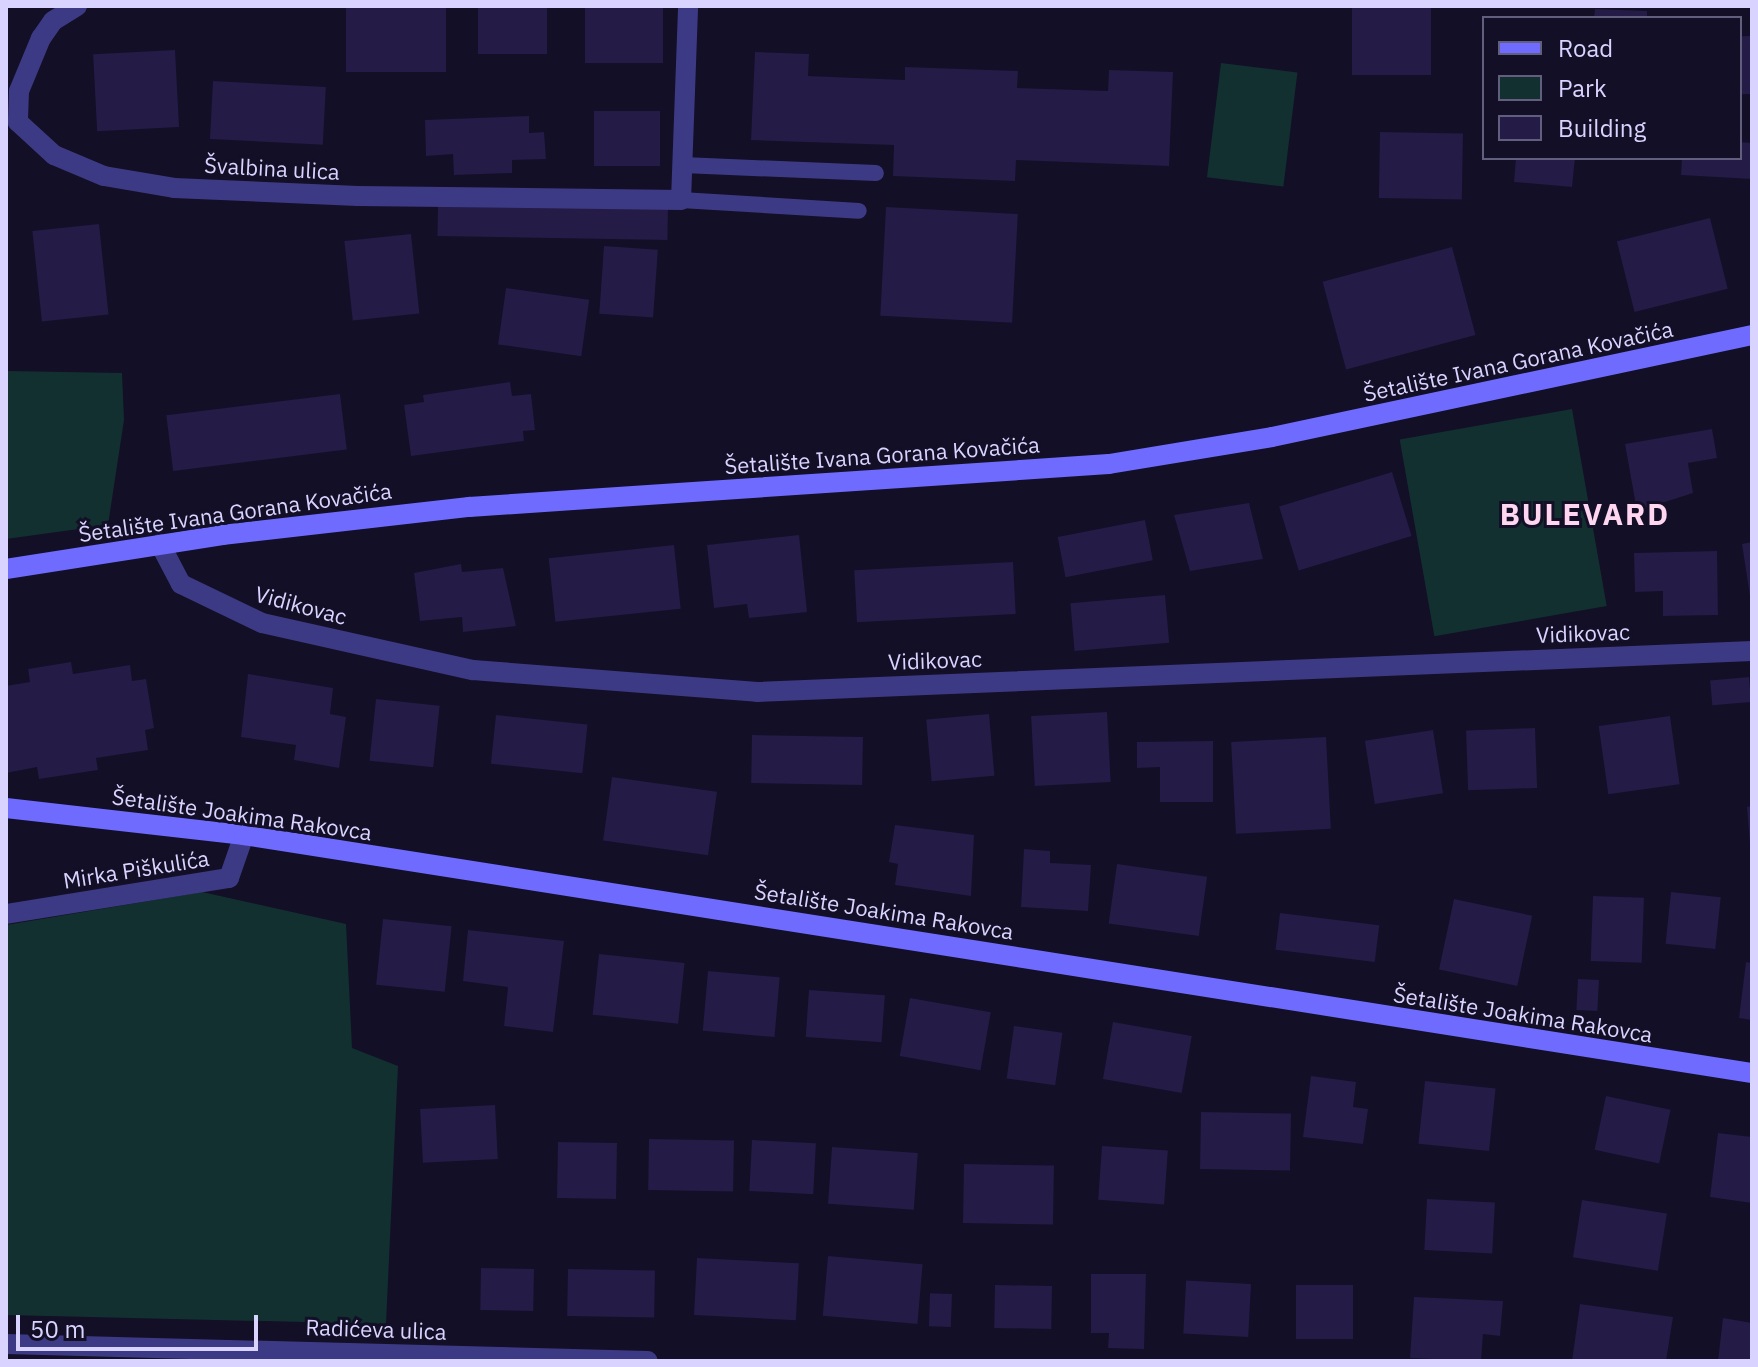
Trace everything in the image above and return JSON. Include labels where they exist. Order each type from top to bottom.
[{"type":"street","name":"Švalbina ulica","points":[[77,6],[53,21],[41,38],[11,111],[25,132],[54,155],[104,176],[151,185],[424,198],[681,200]]},
{"type":"street","points":[[681,200],[688,6]]},
{"type":"street","name":"Šetalište Ivana Gorana Kovačića","points":[[6,569],[160,544],[469,507],[1109,464],[1272,437],[1752,335]]},
{"type":"street","name":"Vidikovac","points":[[160,544],[181,584],[197,596],[262,623],[473,670],[757,692],[1752,651]]},
{"type":"street","name":"Šetalište Joakima Rakovca","points":[[6,808],[244,835],[1752,1073]]},
{"type":"street","name":"Mirka Piškulića","points":[[6,914],[229,878],[244,835]]},
{"type":"street","name":"Radićeva ulica","points":[[6,1344],[648,1361]]},
{"type":"lane","points":[[683,165],[876,173]]},
{"type":"lane","points":[[681,200],[859,211]]},
{"type":"green space","points":[[1221,63],[1297,72],[1283,187],[1207,177]]},
{"type":"green space","points":[[6,371],[122,373],[124,420],[108,525],[6,539]]},
{"type":"green space","points":[[1572,409],[1607,606],[1434,636],[1400,439]]},
{"type":"green space","points":[[202,892],[346,924],[352,1048],[398,1066],[386,1324],[6,1315],[6,925]]},
{"type":"building","points":[[346,6],[446,6],[446,72],[346,72]]},
{"type":"building","points":[[478,6],[547,6],[547,54],[478,54]]},
{"type":"building","points":[[585,6],[663,6],[663,63],[585,63]]},
{"type":"building","points":[[1352,6],[1431,6],[1431,75],[1352,75]]},
{"type":"building","points":[[1595,9],[1647,11],[1647,16],[1594,16]]},
{"type":"building","points":[[1742,36],[1751,36],[1752,94],[1742,94]]},
{"type":"building","points":[[175,50],[179,127],[97,131],[93,54]]},
{"type":"building","points":[[755,52],[809,54],[808,76],[905,80],[905,67],[1018,71],[1017,88],[1108,91],[1109,70],[1173,72],[1169,166],[1016,160],[1015,181],[893,176],[894,145],[751,140]]},
{"type":"building","points":[[213,81],[326,87],[323,145],[210,139]]},
{"type":"building","points":[[594,111],[660,111],[660,166],[594,166]]},
{"type":"building","points":[[529,116],[529,133],[544,132],[546,159],[512,160],[512,173],[454,175],[453,154],[426,156],[425,120]]},
{"type":"building","points":[[1380,132],[1463,133],[1462,199],[1379,198]]},
{"type":"building","points":[[1742,142],[1752,143],[1752,179],[1681,175],[1682,160],[1742,160]]},
{"type":"building","points":[[1516,160],[1575,160],[1572,187],[1514,182]]},
{"type":"building","points":[[438,205],[668,209],[667,240],[437,236]]},
{"type":"building","points":[[886,207],[1018,214],[1012,323],[880,316]]},
{"type":"building","points":[[1710,218],[1728,289],[1635,312],[1617,241]]},
{"type":"building","points":[[99,224],[109,315],[42,322],[32,231]]},
{"type":"building","points":[[411,234],[419,314],[353,321],[344,241]]},
{"type":"building","points":[[604,246],[658,250],[653,318],[599,314]]},
{"type":"building","points":[[1452,247],[1476,335],[1346,370],[1323,282]]},
{"type":"building","points":[[506,288],[589,300],[581,356],[498,344]]},
{"type":"building","points":[[510,382],[512,396],[531,394],[535,430],[523,431],[524,441],[411,456],[404,405],[424,402],[423,395]]},
{"type":"building","points":[[340,394],[347,450],[173,471],[166,415]]},
{"type":"building","points":[[1712,429],[1717,458],[1688,463],[1693,493],[1637,511],[1625,444]]},
{"type":"building","points":[[1392,472],[1412,536],[1299,571],[1279,506]]},
{"type":"building","points":[[1249,503],[1263,559],[1190,571],[1174,515]]},
{"type":"building","points":[[1145,520],[1153,560],[1065,577],[1058,537]]},
{"type":"building","points":[[799,535],[807,612],[749,618],[747,604],[714,608],[707,545]]},
{"type":"building","points":[[1752,542],[1752,596],[1750,596],[1742,544]]},
{"type":"building","points":[[674,545],[681,609],[555,622],[549,558]]},
{"type":"building","points":[[1717,551],[1718,615],[1663,616],[1663,591],[1635,592],[1634,553]]},
{"type":"building","points":[[1013,562],[1016,614],[857,622],[854,570]]},
{"type":"building","points":[[461,564],[462,572],[503,568],[516,626],[463,632],[462,617],[420,621],[414,573]]},
{"type":"building","points":[[1165,595],[1169,643],[1075,651],[1070,603]]},
{"type":"building","points":[[71,662],[73,674],[130,665],[132,681],[146,679],[154,728],[145,730],[148,750],[96,758],[98,770],[39,779],[37,767],[6,773],[6,686],[30,682],[28,669]]},
{"type":"building","points":[[248,674],[333,688],[330,714],[346,717],[339,768],[294,760],[296,745],[241,737]]},
{"type":"building","points":[[1749,677],[1751,702],[1712,705],[1710,680]]},
{"type":"building","points":[[376,699],[440,706],[433,767],[370,761]]},
{"type":"building","points":[[1107,712],[1111,782],[1035,786],[1031,716]]},
{"type":"building","points":[[989,714],[994,776],[932,781],[926,719]]},
{"type":"building","points":[[496,715],[587,725],[582,773],[491,764]]},
{"type":"building","points":[[1670,716],[1680,784],[1608,794],[1599,726]]},
{"type":"building","points":[[1535,728],[1537,788],[1468,790],[1466,730]]},
{"type":"building","points":[[1433,730],[1443,793],[1375,804],[1365,741]]},
{"type":"building","points":[[752,735],[863,737],[862,785],[751,783]]},
{"type":"building","points":[[1326,737],[1331,829],[1236,834],[1231,742]]},
{"type":"building","points":[[1213,741],[1213,802],[1160,802],[1160,767],[1137,768],[1137,742]]},
{"type":"building","points":[[612,777],[717,792],[708,855],[603,840]]},
{"type":"building","points":[[1752,806],[1752,844],[1750,844],[1747,807]]},
{"type":"building","points":[[895,825],[974,835],[971,896],[895,885],[898,864],[889,862]]},
{"type":"building","points":[[1024,849],[1050,851],[1050,863],[1091,865],[1088,911],[1021,907]]},
{"type":"building","points":[[1117,864],[1207,877],[1199,936],[1109,923]]},
{"type":"building","points":[[1671,892],[1721,897],[1715,949],[1666,944]]},
{"type":"building","points":[[1593,896],[1644,898],[1642,963],[1591,961]]},
{"type":"building","points":[[1454,899],[1532,916],[1517,986],[1439,969]]},
{"type":"building","points":[[1280,913],[1379,925],[1375,962],[1275,950]]},
{"type":"building","points":[[383,919],[452,926],[445,992],[376,985]]},
{"type":"building","points":[[468,930],[564,941],[553,1032],[504,1026],[508,987],[463,981]]},
{"type":"building","points":[[599,954],[685,963],[678,1024],[593,1015]]},
{"type":"building","points":[[1746,962],[1752,963],[1752,1020],[1739,1018]]},
{"type":"building","points":[[708,971],[780,977],[774,1037],[703,1031]]},
{"type":"building","points":[[1578,979],[1599,980],[1597,1011],[1576,1010]]},
{"type":"building","points":[[809,990],[885,995],[882,1042],[806,1037]]},
{"type":"building","points":[[910,998],[991,1012],[981,1070],[900,1056]]},
{"type":"building","points":[[1113,1022],[1192,1036],[1182,1093],[1103,1079]]},
{"type":"building","points":[[1014,1026],[1063,1033],[1055,1085],[1007,1078]]},
{"type":"building","points":[[1311,1076],[1356,1082],[1353,1107],[1368,1109],[1363,1144],[1303,1137]]},
{"type":"building","points":[[1425,1081],[1496,1088],[1489,1151],[1418,1144]]},
{"type":"building","points":[[1606,1096],[1671,1110],[1659,1164],[1595,1150]]},
{"type":"building","points":[[495,1105],[498,1159],[423,1163],[420,1109]]},
{"type":"building","points":[[1201,1112],[1291,1114],[1290,1171],[1200,1169]]},
{"type":"building","points":[[1718,1133],[1752,1137],[1752,1203],[1710,1197]]},
{"type":"building","points":[[649,1139],[734,1140],[733,1191],[648,1190]]},
{"type":"building","points":[[752,1140],[816,1143],[813,1194],[749,1191]]},
{"type":"building","points":[[558,1142],[617,1143],[616,1199],[557,1198]]},
{"type":"building","points":[[1102,1146],[1168,1151],[1164,1204],[1098,1200]]},
{"type":"building","points":[[832,1147],[918,1153],[914,1210],[828,1204]]},
{"type":"building","points":[[964,1164],[1054,1166],[1053,1225],[963,1223]]},
{"type":"building","points":[[1427,1199],[1495,1203],[1492,1253],[1424,1250]]},
{"type":"building","points":[[1582,1200],[1667,1213],[1658,1271],[1573,1257]]},
{"type":"building","points":[[828,1256],[923,1264],[917,1324],[823,1316]]},
{"type":"building","points":[[697,1258],[799,1263],[796,1320],[694,1315]]},
{"type":"building","points":[[481,1268],[534,1269],[533,1311],[480,1310]]},
{"type":"building","points":[[568,1269],[655,1271],[654,1318],[567,1316]]},
{"type":"building","points":[[1091,1274],[1146,1274],[1144,1349],[1108,1348],[1109,1333],[1091,1333]]},
{"type":"building","points":[[1186,1281],[1251,1284],[1248,1337],[1183,1334]]},
{"type":"building","points":[[995,1285],[1052,1286],[1051,1329],[994,1328]]},
{"type":"building","points":[[1296,1285],[1353,1285],[1353,1339],[1296,1339]]},
{"type":"building","points":[[930,1293],[952,1294],[951,1327],[929,1326]]},
{"type":"building","points":[[1414,1297],[1503,1301],[1500,1336],[1483,1334],[1481,1361],[1410,1358]]},
{"type":"building","points":[[1580,1304],[1673,1317],[1666,1361],[1572,1361]]},
{"type":"building","points":[[1723,1318],[1752,1323],[1752,1361],[1718,1361]]},
{"type":"district","name":"BULEVARD","points":[[1585,514]]}]
